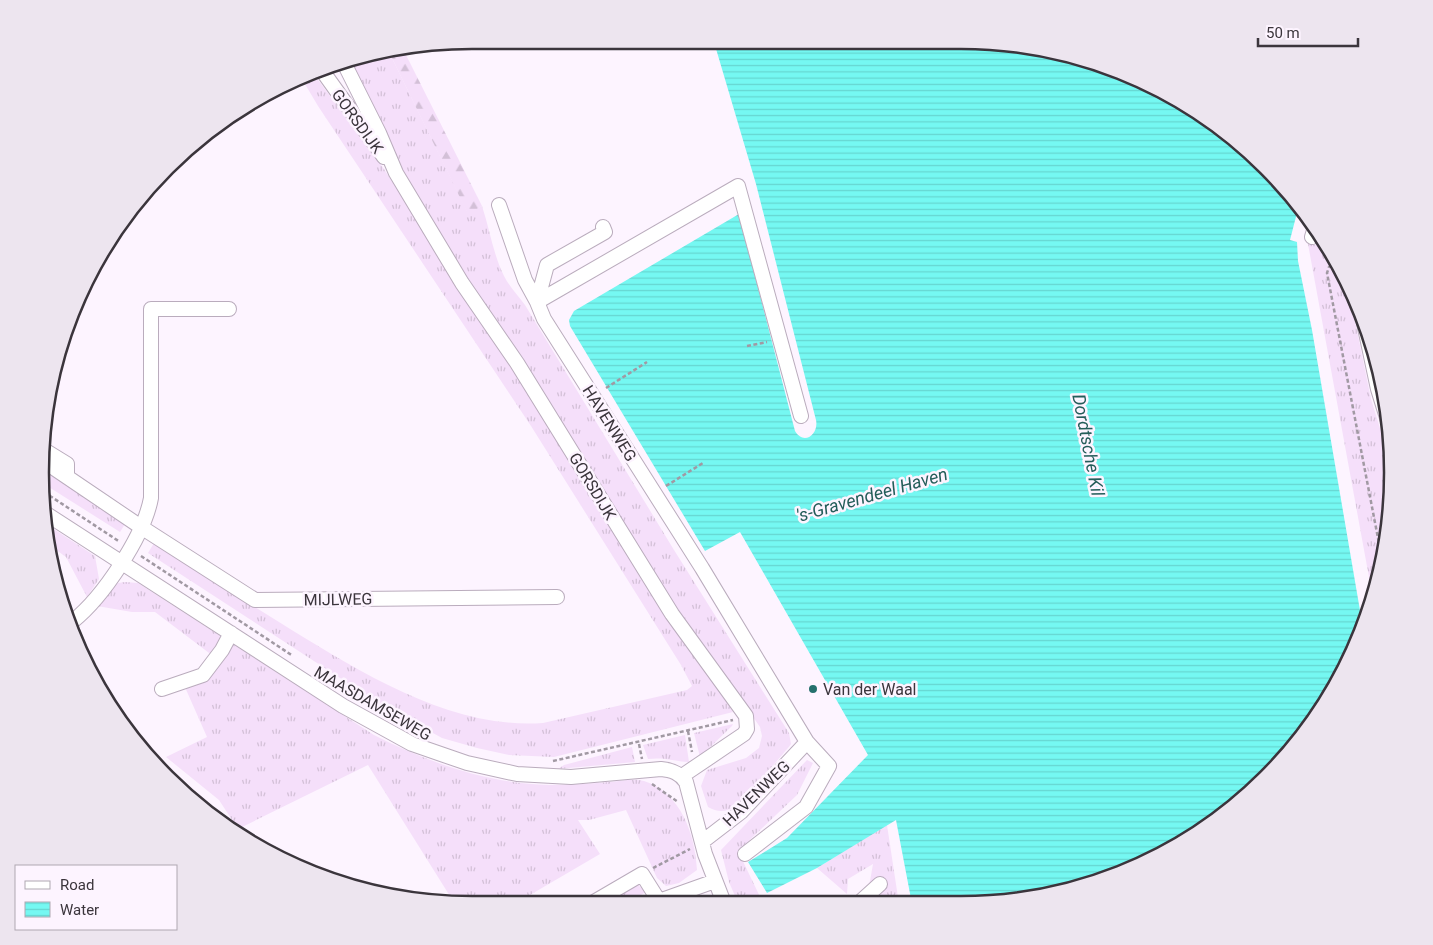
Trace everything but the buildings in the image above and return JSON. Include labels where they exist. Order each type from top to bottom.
[{"type":"street","name":"GORSDIJK","points":[[347,68],[380,133],[396,173]]},
{"type":"street","name":"GORSDIJK","points":[[325,75],[396,173],[467,291],[517,363],[672,614],[746,716]]},
{"type":"street","points":[[537,302],[738,186],[801,416]]},
{"type":"street","name":"HAVENWEG","points":[[499,205],[525,280],[544,319],[702,568],[807,742],[829,766],[806,807],[745,854]]},
{"type":"street","points":[[537,302],[547,265],[605,232],[603,227]]},
{"type":"street","points":[[74,617],[96,600],[122,562],[148,516],[151,498],[150,309],[228,309]]},
{"type":"street","points":[[50,453],[67,464],[67,477]]},
{"type":"street","name":"MIJLWEG","points":[[49,465],[141,527],[255,600],[557,597]]},
{"type":"street","name":"MAASDAMSEWEG","points":[[51,515],[383,730],[412,744],[458,760],[508,772],[546,776],[599,776],[644,770],[671,770],[682,776]]},
{"type":"street","points":[[162,689],[203,675],[222,650],[231,633]]},
{"type":"street","points":[[721,896],[714,881],[682,776],[696,769],[744,734],[747,729],[746,716]]},
{"type":"street","name":"HAVENWEG","points":[[702,842],[741,812],[807,742]]},
{"type":"street","points":[[604,896],[642,874],[655,896]]},
{"type":"street","points":[[674,896],[714,881]]},
{"type":"street","points":[[867,896],[880,884]]},
{"type":"path","points":[[1330,267],[1329,282],[1379,541]]},
{"type":"path","points":[[747,346],[770,341]]},
{"type":"path","points":[[606,388],[647,362]]},
{"type":"path","points":[[665,486],[703,463]]},
{"type":"path","name":"MAASDAMSEWEG","points":[[50,496],[301,661]]},
{"type":"path","points":[[547,762],[565,760],[746,716]]},
{"type":"path","points":[[688,730],[696,769]]},
{"type":"path","points":[[644,770],[646,779],[694,812]]},
{"type":"path","points":[[642,874],[702,842]]},
{"type":"green space","points":[[406,54],[482,206],[468,214],[391,57]]},
{"type":"green space","points":[[391,57],[468,213],[482,206],[497,259],[506,280],[525,305],[674,550],[789,733],[791,744],[734,808],[721,811],[708,807],[701,786],[707,770],[746,758],[759,748],[762,736],[760,727],[650,569],[405,186],[350,67]]},
{"type":"green space","points":[[317,78],[384,169],[733,712],[554,757],[509,755],[477,748],[442,738],[380,704],[148,553],[154,543],[339,659],[404,693],[438,707],[473,717],[508,723],[543,723],[687,690],[692,686],[681,665],[531,426],[305,83]]},
{"type":"green space","points":[[1308,244],[1318,246],[1341,285],[1352,310],[1371,399],[1382,436],[1384,472],[1381,528],[1370,582]]},
{"type":"green space","points":[[49,474],[125,524],[120,532],[50,488]]},
{"type":"green space","points":[[52,528],[95,556],[99,579],[87,597],[66,557],[56,550]]},
{"type":"green space","points":[[118,583],[138,583],[374,735],[415,754],[481,776],[526,784],[572,785],[636,780],[644,781],[657,787],[668,795],[684,816],[693,843],[697,870],[679,883],[666,886],[657,878],[626,810],[589,820],[578,820],[600,854],[528,896],[449,895],[368,765],[241,827],[234,823],[219,800],[166,757],[207,737],[184,685],[217,659],[155,612],[132,612],[97,606]]},
{"type":"green space","points":[[733,724],[732,726],[700,757],[694,733]]},
{"type":"green space","points":[[685,735],[689,762],[648,759],[643,745]]},
{"type":"green space","points":[[632,747],[635,762],[558,769],[564,765]]},
{"type":"green space","points":[[807,760],[813,763],[797,795],[738,851],[760,896],[735,896],[729,882],[721,850]]},
{"type":"green space","points":[[887,825],[898,896],[864,896],[870,881],[873,864],[848,879],[847,894],[817,868]]},
{"type":"green space","points":[[637,884],[646,892],[639,896],[611,896]]},
{"type":"water","points":[[716,49],[988,50],[1016,52],[1070,63],[1097,71],[1148,92],[1196,120],[1240,154],[1279,193],[1297,214],[1290,240],[1297,242],[1298,261],[1312,330],[1360,613],[1341,660],[1313,708],[1297,730],[1279,752],[1240,791],[1196,825],[1148,853],[1097,874],[1070,882],[1016,893],[910,896],[896,820],[817,868],[767,893],[748,862],[787,838],[868,755],[740,532],[705,551],[570,326],[569,320],[574,311],[739,214],[795,431],[803,438],[813,434],[816,420],[756,184]]},
{"type":"place","name":"Van der Waal","points":[[813,689]]},
{"type":"water label","name":"Dordtsche Kil","points":[[1088,445]]},
{"type":"water label","name":"'s-Gravendeel Haven","points":[[872,495]]}]
